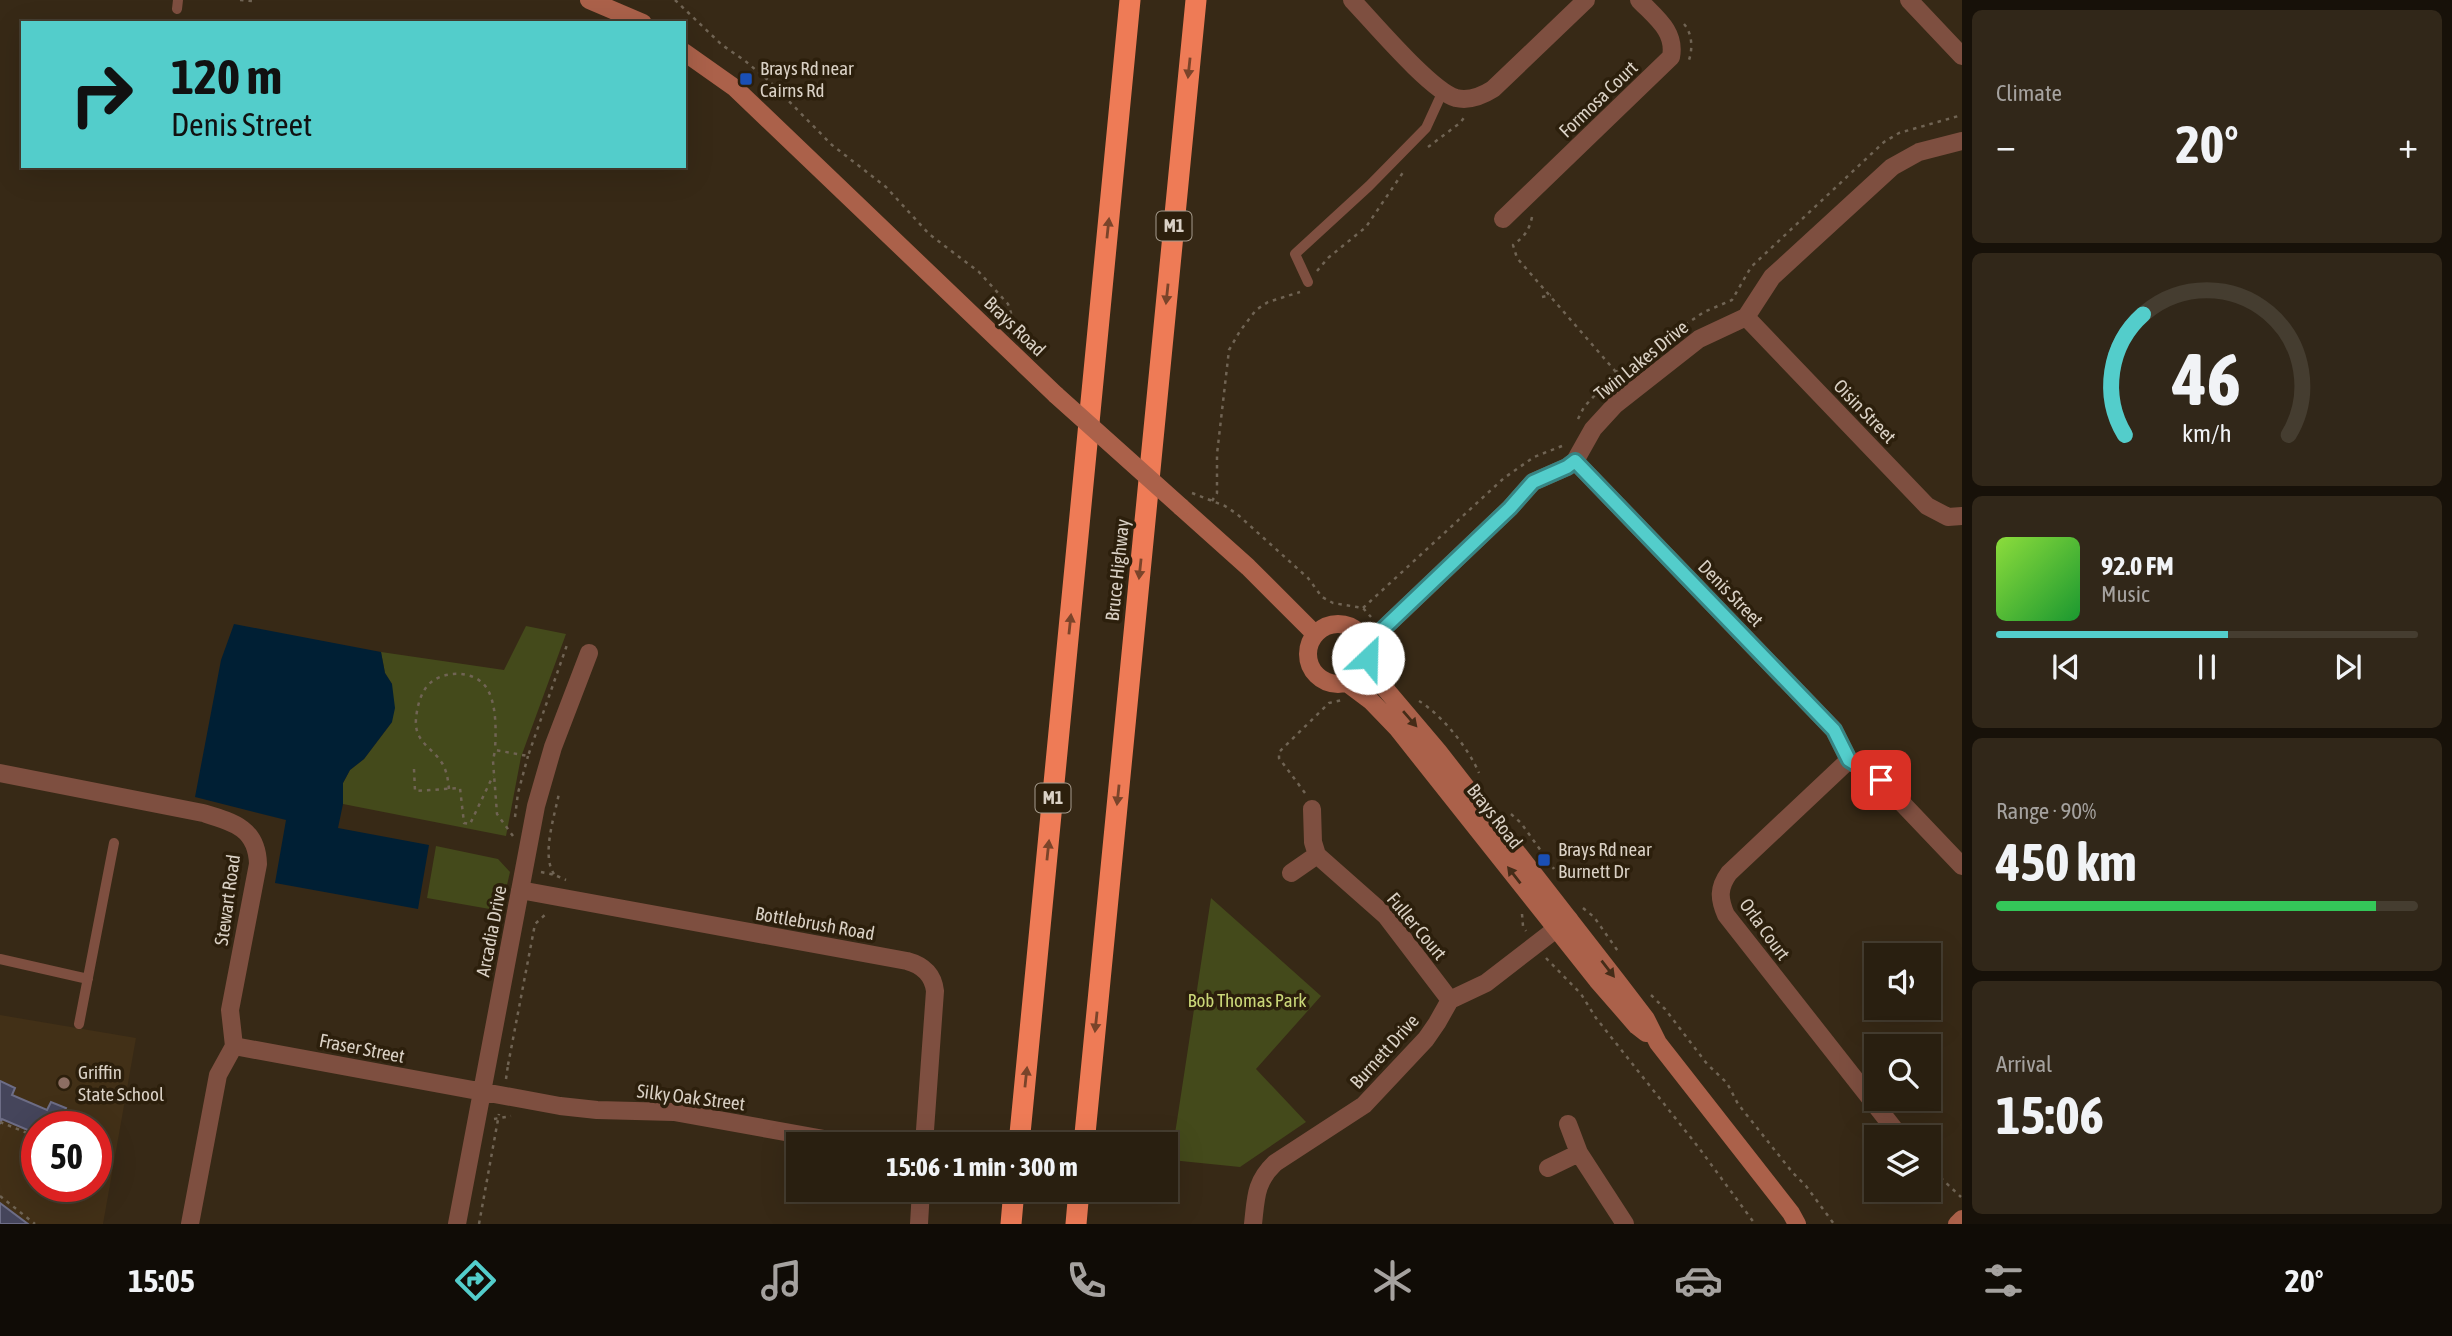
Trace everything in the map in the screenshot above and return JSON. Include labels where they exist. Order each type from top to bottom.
[{"type":"highway","name":"M1","points":[[1020,1132],[1130,0]]},
{"type":"highway","name":"Bruce Highway","points":[[1085,1132],[1196,0]]},
{"type":"highway","points":[[1011,1224],[1013,1202]]},
{"type":"highway","points":[[1076,1224],[1078,1202]]},
{"type":"main road","points":[[589,0],[640,21]]},
{"type":"main road","points":[[625,0],[643,21]]},
{"type":"main road","name":"Brays Road","points":[[686,53],[735,88],[1056,395],[1184,499],[1315,634]]},
{"type":"main road","points":[[1332,624],[1342,624],[1360,633],[1366,641],[1366,666],[1346,692],[1312,671],[1308,652],[1315,634],[1332,624]]},
{"type":"main road","name":"Brays Road","points":[[1366,666],[1438,751],[1562,924]]},
{"type":"main road","name":"Brays Road","points":[[1346,692],[1380,710],[1413,746],[1562,924],[1646,1019],[1658,1043],[1794,1218],[1810,1224]]},
{"type":"main road","points":[[1957,1224],[1962,1219]]},
{"type":"street","points":[[1352,0],[1432,83],[1443,92],[1457,98],[1469,99],[1493,89],[1586,0]]},
{"type":"street","name":"Formosa Court","points":[[1503,219],[1671,57],[1673,46],[1670,33],[1639,0]]},
{"type":"street","points":[[1909,0],[1962,56]]},
{"type":"street","points":[[1746,317],[1772,277],[1892,167],[1919,152],[1962,141]]},
{"type":"street","name":"Twin Lakes Drive","points":[[1575,461],[1593,429],[1615,405],[1699,339],[1746,317]]},
{"type":"street","name":"Oisin Street","points":[[1746,317],[1927,506],[1948,517],[1962,516]]},
{"type":"street","points":[[1366,641],[1382,630],[1533,482],[1575,461]]},
{"type":"street","name":"Denis Street","points":[[1575,461],[1834,730],[1849,760]]},
{"type":"street","name":"Arcadia Drive","points":[[457,1224],[543,776],[589,653]]},
{"type":"street","points":[[1849,760],[1881,780],[1962,866]]},
{"type":"street","name":"Orla Court","points":[[1849,760],[1729,873],[1720,892],[1721,903],[1726,915],[1891,1125]]},
{"type":"street","name":"Stewart Road","points":[[0,774],[181,808],[227,821],[247,832],[255,845],[258,864],[230,1010],[234,1045]]},
{"type":"street","points":[[1291,873],[1317,855],[1313,842],[1312,809]]},
{"type":"street","name":"Fuller Court","points":[[1317,855],[1386,916],[1450,1000]]},
{"type":"street","name":"Bottlebrush Road","points":[[520,890],[919,965],[932,979],[935,991],[926,1132]]},
{"type":"street","points":[[1450,1000],[1486,983],[1562,924]]},
{"type":"street","name":"Burnett Drive","points":[[1253,1224],[1259,1183],[1265,1173],[1275,1163],[1364,1105],[1426,1039],[1450,1000]]},
{"type":"street","points":[[190,1224],[218,1075],[234,1045]]},
{"type":"street","name":"Fraser Street","points":[[234,1045],[482,1092]]},
{"type":"street","name":"Silky Oak Street","points":[[482,1092],[578,1108],[674,1112],[786,1132]]},
{"type":"street","points":[[1569,1124],[1579,1153],[1625,1224]]},
{"type":"street","points":[[1548,1168],[1579,1153]]},
{"type":"street","points":[[919,1224],[920,1202]]},
{"type":"lane","points":[[1308,282],[1295,254],[1369,186],[1426,128],[1443,92]]},
{"type":"lane","points":[[79,1024],[114,843]]},
{"type":"lane","points":[[0,959],[88,979]]},
{"type":"path","points":[[240,0],[252,1]]},
{"type":"path","points":[[675,0],[722,45],[769,81],[832,145],[886,187],[929,234],[979,272],[1008,304],[1019,338]]},
{"type":"path","points":[[1679,19],[1688,28],[1692,47],[1690,58],[1682,69]]},
{"type":"path","points":[[1419,155],[1460,123],[1468,113],[1469,99]]},
{"type":"path","points":[[1212,501],[1217,493],[1217,454],[1229,351],[1240,331],[1256,310],[1268,302],[1299,294],[1328,258],[1366,228],[1409,164]]},
{"type":"path","points":[[1533,213],[1523,238],[1513,245],[1517,258],[1616,372]]},
{"type":"path","points":[[1542,297],[1551,295]]},
{"type":"path","points":[[1184,499],[1212,501],[1237,514],[1308,578],[1322,597],[1333,603],[1363,608],[1369,614]]},
{"type":"path","points":[[1392,641],[1398,652],[1398,682]]},
{"type":"path","points":[[515,822],[518,793],[528,756],[567,645]]},
{"type":"path","points":[[449,789],[442,763],[420,740],[416,728],[418,705],[426,688],[431,682],[444,676],[457,674],[470,676],[482,683],[492,701],[497,814],[514,837],[514,830]]},
{"type":"path","points":[[1312,809],[1308,798],[1279,758],[1279,752],[1329,703],[1338,700],[1346,692]]},
{"type":"path","points":[[1414,698],[1437,714],[1473,761],[1480,776]]},
{"type":"path","points":[[495,750],[528,756]]},
{"type":"path","points":[[414,769],[415,792],[460,788],[464,823],[470,824],[494,775]]},
{"type":"path","points":[[554,885],[557,876],[549,866],[548,853],[559,792]]},
{"type":"path","points":[[1503,806],[1521,823],[1555,872]]},
{"type":"path","points":[[538,872],[554,874]]},
{"type":"path","points":[[1574,900],[1594,917],[1615,945],[1624,963]]},
{"type":"path","points":[[506,1079],[534,924],[548,913],[550,906]]},
{"type":"path","points":[[1521,908],[1523,926],[1528,933]]},
{"type":"path","points":[[1545,957],[1581,993],[1596,1018],[1699,1148],[1755,1224]]},
{"type":"path","points":[[1644,989],[1660,1002],[1707,1064],[1727,1083],[1738,1104],[1834,1224]]},
{"type":"path","points":[[503,1064],[508,1065]]},
{"type":"path","points":[[479,1224],[500,1108]]},
{"type":"path","points":[[488,1119],[498,1120],[513,1116]]},
{"type":"path","points":[[0,1122],[21,1131]]},
{"type":"path","points":[[1941,1178],[1961,1197]]},
{"type":"path","points":[[0,1196],[35,1224]]},
{"type":"shaded area","name":"Griffin State School","points":[[0,1015],[136,1038],[112,1173],[112,1111],[21,1111],[21,1202],[107,1202],[103,1224],[0,1224]]},
{"type":"green space","points":[[526,626],[566,634],[521,757],[506,836],[343,804],[343,783],[350,770],[364,759],[392,722],[392,684],[385,673],[381,652],[504,670]]},
{"type":"green space","points":[[436,846],[498,859],[510,872],[501,911],[427,898]]},
{"type":"green space","name":"Bob Thomas Park","points":[[1211,898],[1321,996],[1256,1069],[1306,1122],[1240,1167],[1178,1161],[1178,1132],[1175,1132]]},
{"type":"water","points":[[234,624],[381,652],[385,673],[392,684],[395,708],[392,722],[364,759],[350,770],[343,783],[343,804],[338,828],[429,845],[418,909],[275,883],[286,820],[195,797],[221,660]]},
{"type":"building","points":[[0,1081],[15,1088],[12,1095],[47,1110],[51,1102],[66,1108],[65,1111],[21,1111],[21,1127],[2,1119],[0,1124]]},
{"type":"building","points":[[0,1203],[28,1224],[0,1224]]},
{"type":"place","name":"Brays Rd near Cairns Rd","points":[[746,79]]},
{"type":"place","name":"Brays Rd near Burnett Dr","points":[[1544,860]]},
{"type":"place","name":"Griffin State School","points":[[64,1083]]},
{"type":"route","points":[[1368,658],[1366,641],[1382,630],[1510,508],[1533,482],[1575,461],[1834,730],[1849,760],[1881,780]]}]
